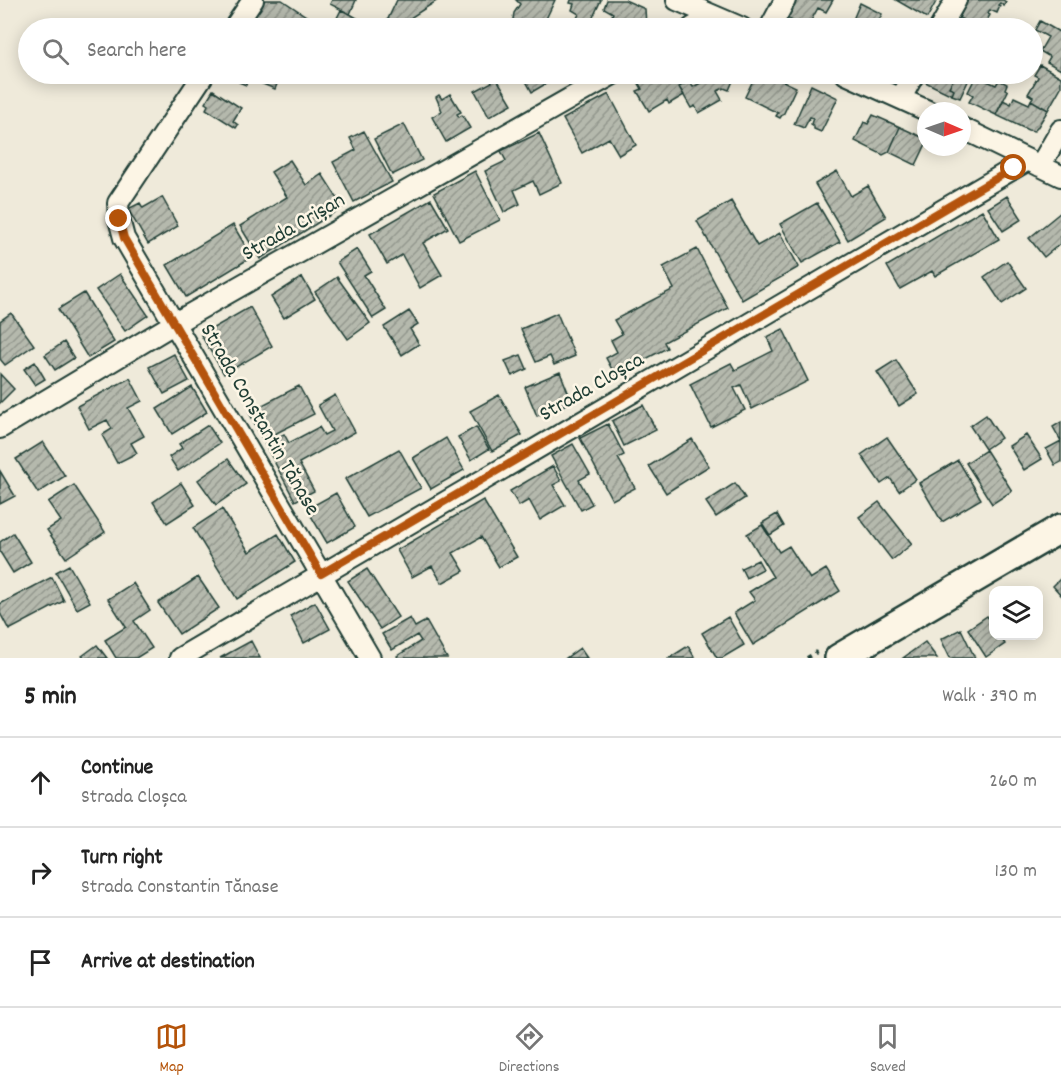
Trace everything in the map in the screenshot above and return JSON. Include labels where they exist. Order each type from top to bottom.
[{"type":"street","points":[[241,18],[253,0]]},
{"type":"street","points":[[677,0],[718,18]]},
{"type":"street","points":[[775,18],[785,0]]},
{"type":"street","points":[[946,18],[956,0]]},
{"type":"street","points":[[710,18],[713,16]]},
{"type":"street","name":"Strada Constantin Tănase","points":[[197,84],[118,203],[124,238],[370,658]]},
{"type":"street","name":"Strada Crișan","points":[[0,428],[175,323],[595,84]]},
{"type":"street","points":[[869,84],[917,106]]},
{"type":"street","points":[[901,98],[909,84]]},
{"type":"street","points":[[1034,163],[1061,130]]},
{"type":"street","points":[[971,132],[1061,176]]},
{"type":"street","name":"Strada Cloșca","points":[[180,658],[321,574],[1034,163]]},
{"type":"street","points":[[839,658],[1061,528]]},
{"type":"street","points":[[868,658],[881,633]]},
{"type":"building","points":[[265,0],[282,0],[306,16],[305,18],[254,18]]},
{"type":"building","points":[[332,0],[356,0],[350,14],[330,4]]},
{"type":"building","points":[[397,0],[438,0],[410,18],[388,18]]},
{"type":"building","points":[[516,0],[555,0],[546,18],[513,18],[520,4]]},
{"type":"building","points":[[571,0],[601,0],[593,18],[577,18],[579,14],[572,10],[574,4],[570,3]]},
{"type":"building","points":[[607,0],[625,0],[645,9],[646,18],[611,18],[613,13],[604,8]]},
{"type":"building","points":[[794,0],[833,0],[826,12],[818,8],[812,18],[784,17]]},
{"type":"building","points":[[896,0],[937,0],[927,18]]},
{"type":"building","points":[[968,0],[1003,0],[1006,2],[1004,6],[1000,3],[998,5],[1000,6],[997,13],[990,10],[988,18],[959,18]]},
{"type":"building","points":[[860,3],[882,14],[880,18],[854,18]]},
{"type":"building","points":[[341,10],[357,18],[337,18]]},
{"type":"building","points":[[1043,23],[1061,33],[1061,70],[1047,62],[1050,57],[1043,53],[1043,46],[1048,37],[1043,34]]},
{"type":"building","points":[[1043,67],[1061,77],[1061,87],[1048,110],[1031,100],[1033,97],[1028,94],[1034,84],[1043,84]]},
{"type":"building","points":[[263,84],[277,84],[275,89]]},
{"type":"building","points":[[488,84],[500,84],[512,104],[489,117],[475,91]]},
{"type":"building","points":[[528,84],[546,84],[532,92]]},
{"type":"building","points":[[639,84],[677,84],[684,95],[669,104],[667,100],[649,111],[637,91],[642,89]]},
{"type":"building","points":[[691,84],[693,87],[699,84],[732,84],[729,90],[724,88],[717,91],[722,100],[699,113],[695,106],[691,108],[679,87]]},
{"type":"building","points":[[751,84],[790,84],[796,87],[780,118],[776,116],[778,113],[745,97]]},
{"type":"building","points":[[929,84],[951,84],[949,87],[954,90],[952,95]]},
{"type":"building","points":[[951,84],[967,84],[960,98],[952,95],[954,90],[949,87]]},
{"type":"building","points":[[972,84],[1007,84],[1005,89],[1008,91],[996,115],[969,102],[973,95],[968,92]]},
{"type":"building","points":[[811,85],[838,98],[821,132],[814,129],[811,124],[813,118],[810,117],[804,128],[794,124]]},
{"type":"building","points":[[213,90],[241,108],[233,121],[238,125],[236,128],[206,109],[208,105],[205,103]]},
{"type":"building","points":[[450,94],[461,112],[457,114],[459,117],[462,115],[470,128],[446,142],[432,117],[442,111],[436,97],[439,95],[442,99]]},
{"type":"building","points":[[609,94],[636,145],[619,155],[609,138],[582,153],[563,119]]},
{"type":"building","points":[[1014,97],[1029,104],[1031,100],[1048,110],[1034,131],[996,115],[1003,100],[1011,104]]},
{"type":"building","points":[[873,115],[900,127],[889,152],[883,155],[855,141],[864,122],[868,124]]},
{"type":"building","points":[[404,124],[422,160],[392,175],[374,139]]},
{"type":"building","points":[[900,127],[917,135],[917,156],[920,156],[916,165],[889,152]]},
{"type":"building","points":[[364,131],[392,182],[354,202],[333,162],[356,150],[350,138]]},
{"type":"building","points":[[539,133],[562,183],[539,194],[533,181],[514,190],[520,204],[504,212],[485,171],[506,161],[501,151]]},
{"type":"building","points":[[290,160],[306,185],[322,174],[343,207],[260,259],[240,226],[287,197],[271,172]]},
{"type":"building","points":[[475,171],[500,220],[459,241],[434,193]]},
{"type":"building","points":[[837,171],[851,196],[868,186],[886,217],[848,240],[815,184]]},
{"type":"building","points":[[1007,196],[1022,219],[1003,231],[988,208]]},
{"type":"building","points":[[162,197],[178,226],[148,244],[128,209],[140,203],[143,208]]},
{"type":"building","points":[[431,199],[448,228],[423,243],[442,275],[420,288],[402,255],[387,264],[370,234]]},
{"type":"building","points":[[731,201],[757,246],[780,233],[799,267],[742,300],[697,221]]},
{"type":"building","points":[[817,203],[840,242],[802,263],[780,224]]},
{"type":"building","points":[[982,210],[999,239],[935,276],[932,271],[900,289],[887,266]]},
{"type":"building","points":[[1061,212],[1061,243],[1044,257],[1029,238]]},
{"type":"building","points":[[233,225],[252,257],[186,297],[167,265]]},
{"type":"building","points":[[357,249],[371,271],[364,275],[386,310],[373,318],[337,262]]},
{"type":"building","points":[[697,249],[728,308],[664,342],[667,348],[615,375],[606,358],[617,352],[611,340],[622,334],[614,320],[674,289],[663,267]]},
{"type":"building","points":[[1007,261],[1026,288],[1002,304],[984,277]]},
{"type":"building","points":[[120,274],[148,315],[125,331],[96,290]]},
{"type":"building","points":[[302,277],[315,299],[284,318],[271,297]]},
{"type":"building","points":[[337,277],[370,323],[348,339],[315,292]]},
{"type":"building","points":[[84,293],[114,342],[88,358],[58,309]]},
{"type":"building","points":[[250,307],[272,346],[224,374],[201,335]]},
{"type":"building","points":[[409,311],[418,324],[410,329],[419,344],[402,355],[384,327]]},
{"type":"building","points":[[11,313],[34,345],[5,365],[0,359],[0,321]]},
{"type":"building","points":[[557,313],[575,356],[554,365],[550,356],[536,362],[521,329]]},
{"type":"building","points":[[783,329],[808,381],[752,409],[741,385],[734,388],[745,410],[711,427],[690,384],[731,363],[735,370],[773,351],[767,337]]},
{"type":"building","points":[[64,342],[74,358],[55,370],[45,355]]},
{"type":"building","points":[[174,354],[189,381],[164,394],[149,367]]},
{"type":"building","points":[[521,355],[527,369],[512,376],[505,361]]},
{"type":"building","points":[[896,360],[918,394],[899,406],[877,372]]},
{"type":"building","points":[[35,362],[45,379],[35,385],[24,369]]},
{"type":"building","points":[[560,372],[572,402],[537,416],[525,387]]},
{"type":"building","points":[[0,374],[14,389],[0,403]]},
{"type":"building","points":[[130,378],[142,401],[128,408],[144,436],[131,443],[137,453],[117,463],[102,435],[112,429],[107,420],[89,429],[77,406]]},
{"type":"building","points":[[299,386],[314,414],[263,440],[249,412]]},
{"type":"building","points":[[192,387],[207,412],[172,434],[157,409]]},
{"type":"building","points":[[335,395],[355,432],[299,463],[314,491],[295,501],[265,444],[284,434],[289,443],[319,427],[324,435],[332,431],[318,405]]},
{"type":"building","points":[[499,395],[522,435],[492,451],[470,411]]},
{"type":"building","points":[[643,405],[656,430],[624,446],[612,421]]},
{"type":"building","points":[[986,415],[1001,438],[985,449],[970,426]]},
{"type":"building","points":[[1061,422],[1061,441],[1053,427]]},
{"type":"building","points":[[608,424],[624,455],[618,458],[635,488],[612,500],[580,438]]},
{"type":"building","points":[[208,425],[220,443],[178,471],[169,457],[182,448],[179,444]]},
{"type":"building","points":[[476,427],[489,449],[471,460],[458,437]]},
{"type":"building","points":[[1026,435],[1042,459],[1024,470],[1009,446]]},
{"type":"building","points":[[887,437],[916,479],[899,491],[890,478],[881,484],[861,455]]},
{"type":"building","points":[[446,438],[464,470],[431,489],[413,458]]},
{"type":"building","points":[[692,439],[709,466],[666,493],[649,466]]},
{"type":"building","points":[[1061,441],[1061,462],[1055,465],[1046,449]]},
{"type":"building","points":[[43,442],[65,476],[38,493],[16,459]]},
{"type":"building","points":[[573,444],[590,474],[579,480],[592,504],[581,510],[551,456]]},
{"type":"building","points":[[399,449],[421,488],[367,517],[345,479]]},
{"type":"building","points":[[986,450],[1012,491],[992,504],[966,463]]},
{"type":"building","points":[[228,459],[246,484],[216,505],[198,480]]},
{"type":"building","points":[[958,460],[981,499],[942,522],[919,483]]},
{"type":"building","points":[[553,466],[561,481],[553,485],[565,505],[540,520],[529,500],[519,506],[510,491]]},
{"type":"building","points":[[0,471],[15,496],[0,504]]},
{"type":"building","points":[[181,483],[195,505],[167,523],[153,502]]},
{"type":"building","points":[[735,483],[745,498],[716,517],[706,502]]},
{"type":"building","points":[[74,485],[105,532],[66,558],[47,530],[61,521],[48,502]]},
{"type":"building","points":[[336,493],[355,527],[327,543],[307,509]]},
{"type":"building","points":[[483,500],[517,557],[499,567],[481,537],[453,553],[464,571],[442,583],[432,566],[412,577],[397,550]]},
{"type":"building","points":[[879,502],[912,544],[892,560],[859,517]]},
{"type":"building","points":[[222,509],[249,552],[278,534],[295,562],[237,599],[193,528]]},
{"type":"building","points":[[777,514],[784,526],[770,535],[762,523]]},
{"type":"building","points":[[762,525],[779,552],[789,546],[810,579],[826,569],[840,591],[753,645],[734,613],[755,600],[749,592],[773,577],[747,534]]},
{"type":"building","points":[[13,533],[31,562],[13,573],[0,552],[0,542]]},
{"type":"building","points":[[758,560],[763,569],[746,578],[741,568]]},
{"type":"building","points":[[69,565],[90,602],[77,609],[56,572]]},
{"type":"building","points":[[367,569],[398,617],[380,629],[348,581]]},
{"type":"building","points":[[52,577],[64,601],[9,630],[0,613],[0,604]]},
{"type":"building","points":[[198,577],[219,608],[179,634],[158,603]]},
{"type":"building","points":[[1061,578],[1061,595],[1053,586]]},
{"type":"building","points":[[133,583],[150,610],[134,621],[152,648],[136,658],[116,658],[105,640],[126,627],[108,599]]},
{"type":"building","points":[[315,602],[330,629],[304,643],[290,616]]},
{"type":"building","points":[[987,616],[989,640],[1002,640],[1005,644],[986,657],[968,629]]},
{"type":"building","points":[[728,617],[744,645],[722,658],[717,658],[702,633]]},
{"type":"building","points":[[410,618],[415,627],[426,621],[447,658],[398,658],[397,656],[421,641],[417,635],[392,650],[382,634]]},
{"type":"building","points":[[961,629],[975,658],[950,658],[941,639]]},
{"type":"building","points":[[251,641],[260,658],[220,658]]},
{"type":"building","points":[[925,642],[937,658],[903,658]]},
{"type":"building","points":[[97,645],[107,658],[84,658],[82,656]]},
{"type":"building","points":[[688,646],[695,658],[669,658]]},
{"type":"building","points":[[580,648],[587,658],[566,658]]},
{"type":"route","points":[[119,219],[124,238],[321,574],[1014,168]]}]
